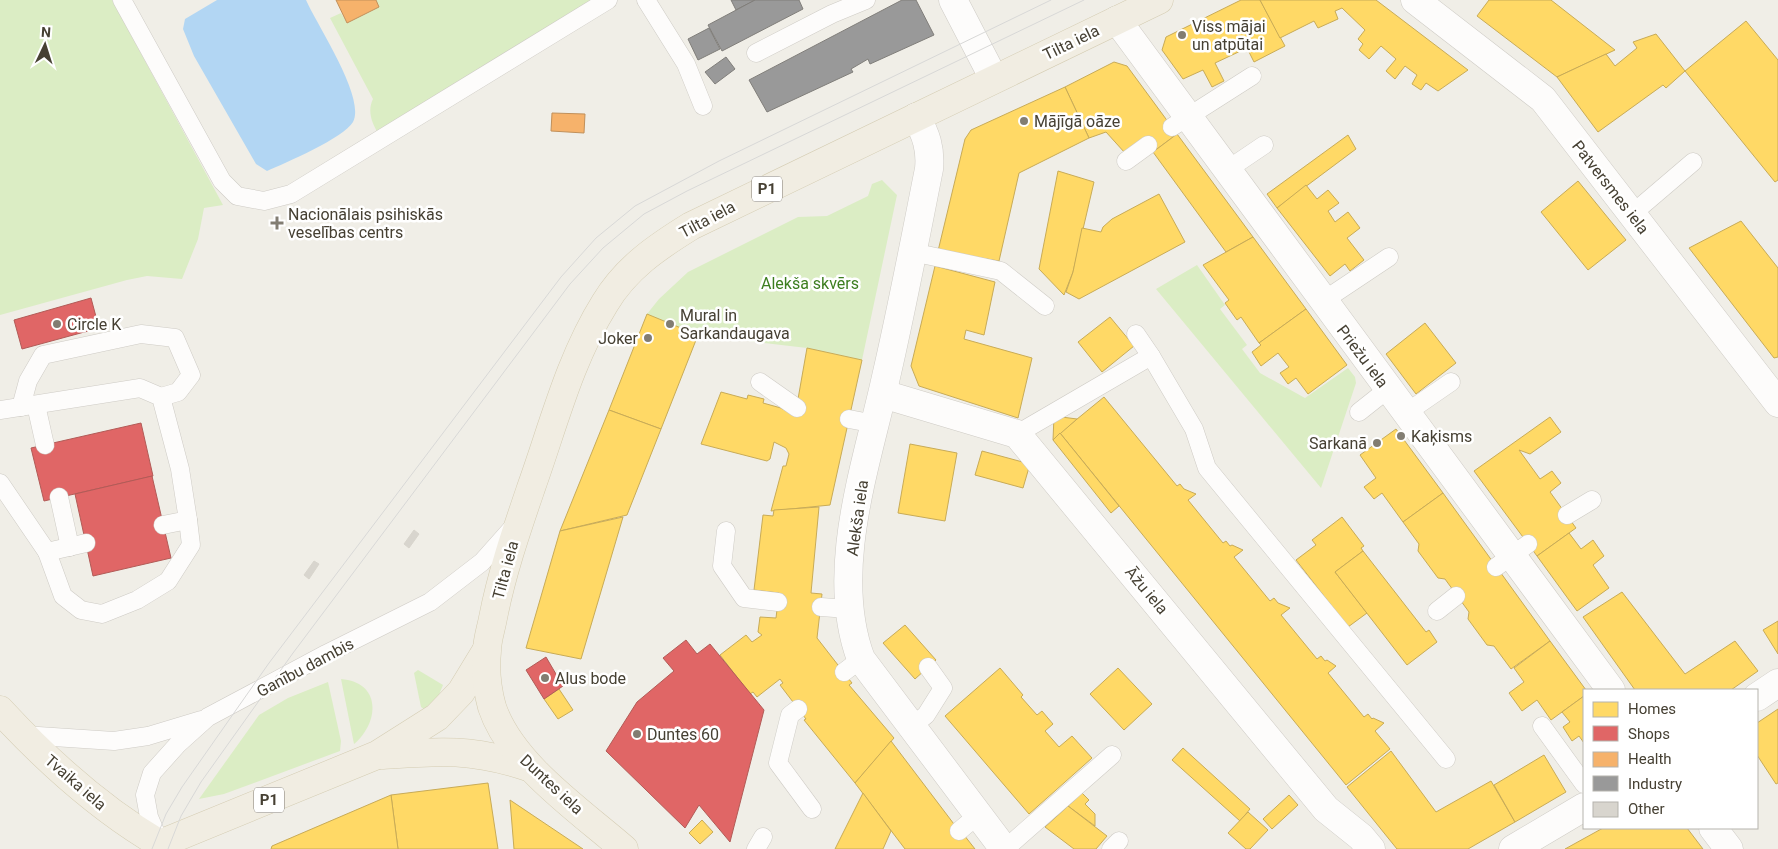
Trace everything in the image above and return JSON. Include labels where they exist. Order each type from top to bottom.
[{"type":"main road","name":"Tilta iela","points":[[486,650],[498,596],[519,520],[561,397],[588,332],[605,301],[631,268],[658,246],[691,226],[1159,0]]},
{"type":"main road","name":"P1","points":[[160,846],[377,756],[437,717],[461,692],[486,650]]},
{"type":"main road","name":"Duntes iela","points":[[486,650],[486,687],[501,731],[528,767],[624,849]]},
{"type":"main road","name":"Tvaika iela","points":[[0,710],[23,735],[117,816],[160,846]]},
{"type":"main road","points":[[377,756],[460,751],[496,756],[528,767]]},
{"type":"street","points":[[953,0],[994,79]]},
{"type":"street","name":"Patversmes iela","points":[[1415,0],[1543,99],[1778,403]]},
{"type":"street","name":"Priežu iela","points":[[1117,20],[1180,122],[1227,170],[1610,689]]},
{"type":"street","name":"Alekša iela","points":[[916,117],[924,132],[930,158],[883,394],[856,501],[848,609],[855,642],[852,666],[911,727],[969,823],[1004,849]]},
{"type":"street","points":[[883,394],[1017,434]]},
{"type":"street","name":"Āžu iela","points":[[1017,434],[1326,809],[1361,837],[1370,849]]},
{"type":"street","points":[[1758,696],[1778,683]]},
{"type":"street","points":[[1513,849],[1583,808]]},
{"type":"street","points":[[1714,829],[1729,849]]},
{"type":"lane","points":[[122,0],[222,181],[237,196],[264,202],[291,194],[608,0]]},
{"type":"lane","points":[[646,0],[686,64],[703,106]]},
{"type":"lane","points":[[756,53],[828,7],[866,0]]},
{"type":"lane","points":[[1180,122],[1252,76]]},
{"type":"lane","points":[[1126,161],[1148,145]]},
{"type":"lane","points":[[1227,170],[1264,145]]},
{"type":"lane","points":[[1632,214],[1693,162]]},
{"type":"lane","points":[[912,252],[1002,271],[1045,306]]},
{"type":"lane","points":[[1323,302],[1389,257]]},
{"type":"lane","points":[[0,410],[28,406],[140,388],[161,397],[178,392],[191,375],[176,338],[141,334],[43,355],[28,381],[28,406],[45,445]]},
{"type":"lane","points":[[1136,334],[1194,429],[1207,468],[1446,759]]},
{"type":"lane","points":[[1017,434],[1151,356]]},
{"type":"lane","points":[[760,382],[797,408]]},
{"type":"lane","points":[[1406,413],[1451,382]]},
{"type":"lane","points":[[1359,412],[1388,389]]},
{"type":"lane","points":[[0,483],[47,552],[63,596],[82,610],[102,614],[137,600],[168,581],[191,545],[180,469],[161,397]]},
{"type":"lane","points":[[849,419],[875,424]]},
{"type":"lane","points":[[47,552],[78,545],[59,498]]},
{"type":"lane","points":[[1567,515],[1592,500]]},
{"type":"lane","points":[[163,524],[188,520]]},
{"type":"lane","name":"Ganību dambis","points":[[160,846],[149,817],[146,794],[152,773],[178,744],[208,717],[326,654],[430,602],[482,562],[519,520]]},
{"type":"lane","points":[[726,532],[722,566],[744,598],[778,602]]},
{"type":"lane","points":[[1437,611],[1456,596]]},
{"type":"lane","points":[[820,607],[848,609]]},
{"type":"lane","points":[[911,727],[926,715],[943,688],[928,667]]},
{"type":"lane","points":[[798,709],[790,715],[778,763],[812,809]]},
{"type":"lane","points":[[23,735],[114,741],[148,736],[208,717]]},
{"type":"lane","points":[[1542,726],[1583,783]]},
{"type":"lane","points":[[1004,849],[1112,755]]},
{"type":"green space","points":[[0,0],[112,0],[223,205],[204,208],[198,239],[182,279],[147,276],[0,315]]},
{"type":"green space","points":[[376,0],[594,0],[455,83],[455,87],[378,133],[371,117],[370,108],[373,99],[330,18],[341,13],[347,23],[379,7]]},
{"type":"green space","name":"Alekša skvērs","points":[[882,180],[897,195],[862,360],[807,348],[698,335],[647,314],[659,299],[688,272],[798,217],[827,216],[868,196],[872,184]]},
{"type":"green space","points":[[1197,265],[1225,305],[1220,309],[1247,345],[1242,349],[1260,373],[1305,398],[1348,368],[1355,377],[1356,383],[1321,488],[1156,289]]},
{"type":"green space","points":[[418,670],[443,685],[438,697],[424,709],[421,707],[414,673]]},
{"type":"green space","points":[[341,679],[364,687],[370,695],[372,704],[372,715],[369,725],[354,744]]},
{"type":"green space","points":[[328,682],[341,741],[340,751],[224,794],[199,799],[259,715],[288,698]]},
{"type":"water","points":[[217,0],[306,0],[347,79],[353,96],[355,111],[353,122],[338,135],[313,150],[267,171],[256,164],[194,56],[183,29],[185,19]]},
{"type":"building: Homes","points":[[1241,0],[1260,0],[1285,46],[1254,62],[1247,48],[1215,63],[1224,81],[1212,87],[1203,70],[1183,79],[1162,50],[1166,37]]},
{"type":"building: Homes","points":[[1260,0],[1376,0],[1468,70],[1438,91],[1426,83],[1421,90],[1412,84],[1417,75],[1405,66],[1395,79],[1386,71],[1396,59],[1381,46],[1369,59],[1359,50],[1363,44],[1358,39],[1365,30],[1342,8],[1335,11],[1338,19],[1318,28],[1314,21],[1280,38]]},
{"type":"building: Homes","points":[[1489,0],[1551,0],[1615,50],[1557,77],[1477,16]]},
{"type":"building: Homes","points":[[1746,21],[1778,60],[1778,180],[1775,182],[1685,71]]},
{"type":"building: Homes","points":[[1656,34],[1685,71],[1666,88],[1663,85],[1598,132],[1557,77],[1606,54],[1615,66],[1637,48],[1633,42]]},
{"type":"building: Homes","points":[[1114,62],[1127,66],[1177,134],[1153,152],[1125,153],[1106,132],[1089,138],[1065,87]]},
{"type":"building: Homes","points":[[1065,87],[1089,138],[1019,173],[999,261],[938,251],[965,139],[971,130]]},
{"type":"building: Homes","points":[[1177,134],[1253,237],[1226,252],[1153,152]]},
{"type":"building: Homes","points":[[1348,135],[1356,149],[1277,208],[1267,194]]},
{"type":"building: Homes","points":[[1058,171],[1094,182],[1073,272],[1064,295],[1039,269]]},
{"type":"building: Homes","points":[[1578,181],[1626,240],[1588,270],[1541,212]]},
{"type":"building: Homes","points":[[1306,185],[1317,199],[1328,190],[1339,203],[1328,211],[1335,222],[1348,212],[1360,228],[1347,238],[1364,260],[1350,271],[1345,264],[1330,276],[1277,208]]},
{"type":"building: Homes","points":[[1159,194],[1185,242],[1079,299],[1066,292],[1073,272],[1082,228],[1101,232],[1103,227],[1112,219]]},
{"type":"building: Homes","points":[[1741,221],[1778,268],[1778,357],[1774,358],[1689,248]]},
{"type":"building: Homes","points":[[1253,237],[1306,309],[1259,343],[1241,317],[1237,320],[1225,303],[1229,300],[1203,265]]},
{"type":"building: Homes","points":[[935,266],[995,282],[984,335],[966,330],[964,339],[1032,358],[1018,418],[919,386],[911,366]]},
{"type":"building: Homes","points":[[1306,309],[1347,365],[1308,394],[1296,378],[1288,384],[1280,373],[1289,367],[1278,353],[1261,366],[1252,352],[1261,345],[1259,343]]},
{"type":"building: Homes","points":[[647,314],[698,335],[661,429],[609,410]]},
{"type":"building: Homes","points":[[1110,317],[1134,346],[1102,372],[1078,342]]},
{"type":"building: Homes","points":[[1425,323],[1456,363],[1416,394],[1386,354]]},
{"type":"building: Homes","points":[[807,348],[862,360],[830,505],[771,511],[783,466],[786,466],[789,454],[786,448],[774,442],[770,459],[767,461],[701,444],[721,392],[747,399],[748,395],[764,399],[763,403],[781,408],[795,416]]},
{"type":"building: Homes","points":[[1104,397],[1177,486],[1180,484],[1184,489],[1196,494],[1188,500],[1223,543],[1226,541],[1230,546],[1232,545],[1243,550],[1234,557],[1270,601],[1274,598],[1278,603],[1290,608],[1281,615],[1317,659],[1321,656],[1325,661],[1327,660],[1336,666],[1328,673],[1364,717],[1368,714],[1372,719],[1384,723],[1375,731],[1390,749],[1346,785],[1060,433]]},
{"type":"building: Homes","points":[[609,410],[661,429],[627,515],[560,531]]},
{"type":"building: Homes","points":[[1054,416],[1077,419],[1053,440]]},
{"type":"building: Homes","points":[[1550,417],[1561,432],[1530,454],[1519,450],[1540,479],[1552,471],[1561,483],[1550,492],[1576,528],[1537,556],[1474,471]]},
{"type":"building: Homes","points":[[1396,429],[1443,493],[1403,522],[1382,493],[1374,499],[1364,487],[1376,478],[1360,455]]},
{"type":"building: Homes","points":[[1060,433],[1119,506],[1111,513],[1053,440]]},
{"type":"building: Homes","points":[[910,444],[957,453],[945,521],[898,513]]},
{"type":"building: Homes","points":[[982,451],[1030,464],[1023,488],[975,475]]},
{"type":"building: Homes","points":[[1443,493],[1550,641],[1511,669],[1494,646],[1487,645],[1468,619],[1469,612],[1445,579],[1438,578],[1418,551],[1419,544],[1403,522]]},
{"type":"building: Homes","points":[[819,507],[811,593],[822,594],[817,638],[852,683],[849,685],[894,738],[855,783],[804,720],[806,719],[780,685],[783,683],[780,679],[757,697],[753,692],[750,694],[720,655],[746,635],[752,642],[762,635],[758,632],[760,617],[776,618],[779,593],[754,590],[763,515],[773,516],[774,510]]},
{"type":"building: Homes","points":[[623,517],[581,659],[526,648],[560,531]]},
{"type":"building: Homes","points":[[1342,517],[1364,546],[1361,548],[1363,551],[1335,572],[1367,613],[1348,627],[1296,560],[1316,545],[1312,540]]},
{"type":"building: Homes","points":[[1569,533],[1581,549],[1593,540],[1604,556],[1593,565],[1609,588],[1577,611],[1537,556]]},
{"type":"building: Homes","points":[[1363,551],[1426,632],[1429,630],[1437,642],[1407,665],[1335,572]]},
{"type":"building: Homes","points":[[1622,592],[1685,674],[1735,641],[1758,671],[1732,689],[1634,689],[1583,617]]},
{"type":"building: Homes","points":[[1778,621],[1778,654],[1763,630]]},
{"type":"building: Homes","points":[[905,625],[936,660],[915,679],[883,643]]},
{"type":"building: Homes","points":[[1550,641],[1585,689],[1583,689],[1583,697],[1551,720],[1537,700],[1522,711],[1509,693],[1524,682],[1514,668]]},
{"type":"building: Homes","points":[[1000,668],[1037,715],[1042,711],[1053,724],[1045,731],[1059,747],[1072,736],[1092,758],[1029,814],[945,716]]},
{"type":"building: Homes","points":[[1118,668],[1152,704],[1124,730],[1090,694]]},
{"type":"building: Homes","points":[[559,689],[573,710],[558,719],[544,699]]},
{"type":"building: Homes","points":[[1583,697],[1583,742],[1579,736],[1572,741],[1563,727],[1570,722],[1562,712]]},
{"type":"building: Homes","points":[[1778,709],[1778,783],[1776,784],[1758,757],[1758,722]]},
{"type":"building: Homes","points":[[891,741],[975,849],[905,849],[855,783]]},
{"type":"building: Homes","points":[[1183,748],[1250,809],[1240,821],[1172,760]]},
{"type":"building: Homes","points":[[1391,751],[1436,812],[1491,781],[1515,822],[1468,849],[1397,849],[1347,787]]},
{"type":"building: Homes","points":[[1544,755],[1566,792],[1515,822],[1494,785]]},
{"type":"building: Homes","points":[[488,783],[498,849],[398,849],[391,795]]},
{"type":"building: Homes","points":[[863,793],[891,831],[883,849],[835,849]]},
{"type":"building: Homes","points":[[1082,793],[1089,800],[1085,804],[1095,814],[1095,826],[1068,806]]},
{"type":"building: Homes","points":[[391,795],[398,849],[271,849],[272,846]]},
{"type":"building: Homes","points":[[1289,795],[1298,805],[1272,829],[1263,819]]},
{"type":"building: Homes","points":[[510,800],[583,849],[514,849]]},
{"type":"building: Homes","points":[[1068,806],[1107,836],[1096,849],[1074,849],[1045,827]]},
{"type":"building: Homes","points":[[1248,812],[1268,830],[1250,849],[1246,849],[1228,833]]},
{"type":"building: Homes","points":[[702,820],[713,832],[700,844],[689,833]]},
{"type":"building: Homes","points":[[1601,829],[1688,829],[1703,849],[1565,849]]},
{"type":"building: Shops","name":"Circle K","points":[[91,298],[99,328],[22,349],[14,320]]},
{"type":"building: Shops","points":[[141,423],[153,476],[44,501],[31,448]]},
{"type":"building: Shops","points":[[152,476],[171,558],[93,576],[75,494]]},
{"type":"building: Shops","points":[[686,640],[697,654],[710,644],[764,710],[730,842],[699,805],[685,828],[606,751],[637,702],[674,671],[663,658]]},
{"type":"building: Shops","name":"Alus bode","points":[[546,657],[563,686],[544,699],[526,670]]},
{"type":"building: Health","points":[[336,0],[376,0],[379,7],[347,23]]},
{"type":"building: Health","points":[[552,113],[585,114],[584,133],[551,131]]},
{"type":"building: Industry","points":[[731,0],[755,0],[736,10]]},
{"type":"building: Industry","points":[[755,0],[799,0],[803,9],[722,51],[708,25]]},
{"type":"building: Industry","points":[[902,0],[916,0],[934,35],[870,64],[868,59],[851,69],[853,72],[767,112],[749,80]]},
{"type":"building: Industry","points":[[709,28],[720,49],[698,60],[688,39]]},
{"type":"building: Industry","points":[[726,57],[735,69],[715,84],[705,72]]},
{"type":"building: Other","points":[[414,530],[419,534],[409,548],[404,544]]},
{"type":"building: Other","points":[[314,561],[319,564],[309,579],[304,575]]},
{"type":"tram line","points":[[152,849],[166,814],[182,787],[269,663],[561,277],[596,238],[635,206],[719,161],[1051,0]]},
{"type":"tram line","points":[[168,849],[181,816],[201,782],[293,653],[570,284],[603,248],[644,214],[687,191],[1084,0]]},
{"type":"place","name":"Viss mājai un atpūtai","points":[[1182,35]]},
{"type":"place","name":"Mājīgā oāze","points":[[1024,121]]},
{"type":"place","name":"Nacionālais psihiskās veselības centrs","points":[[277,223]]},
{"type":"place","name":"Circle K","points":[[57,324]]},
{"type":"place","name":"Mural in Sarkandaugava","points":[[670,324]]},
{"type":"place","name":"Joker","points":[[648,338]]},
{"type":"place","name":"Kaķisms","points":[[1401,436]]},
{"type":"place","name":"Sarkanā","points":[[1377,443]]},
{"type":"place","name":"Alus bode","points":[[545,678]]},
{"type":"place","name":"Duntes 60","points":[[637,734]]}]
